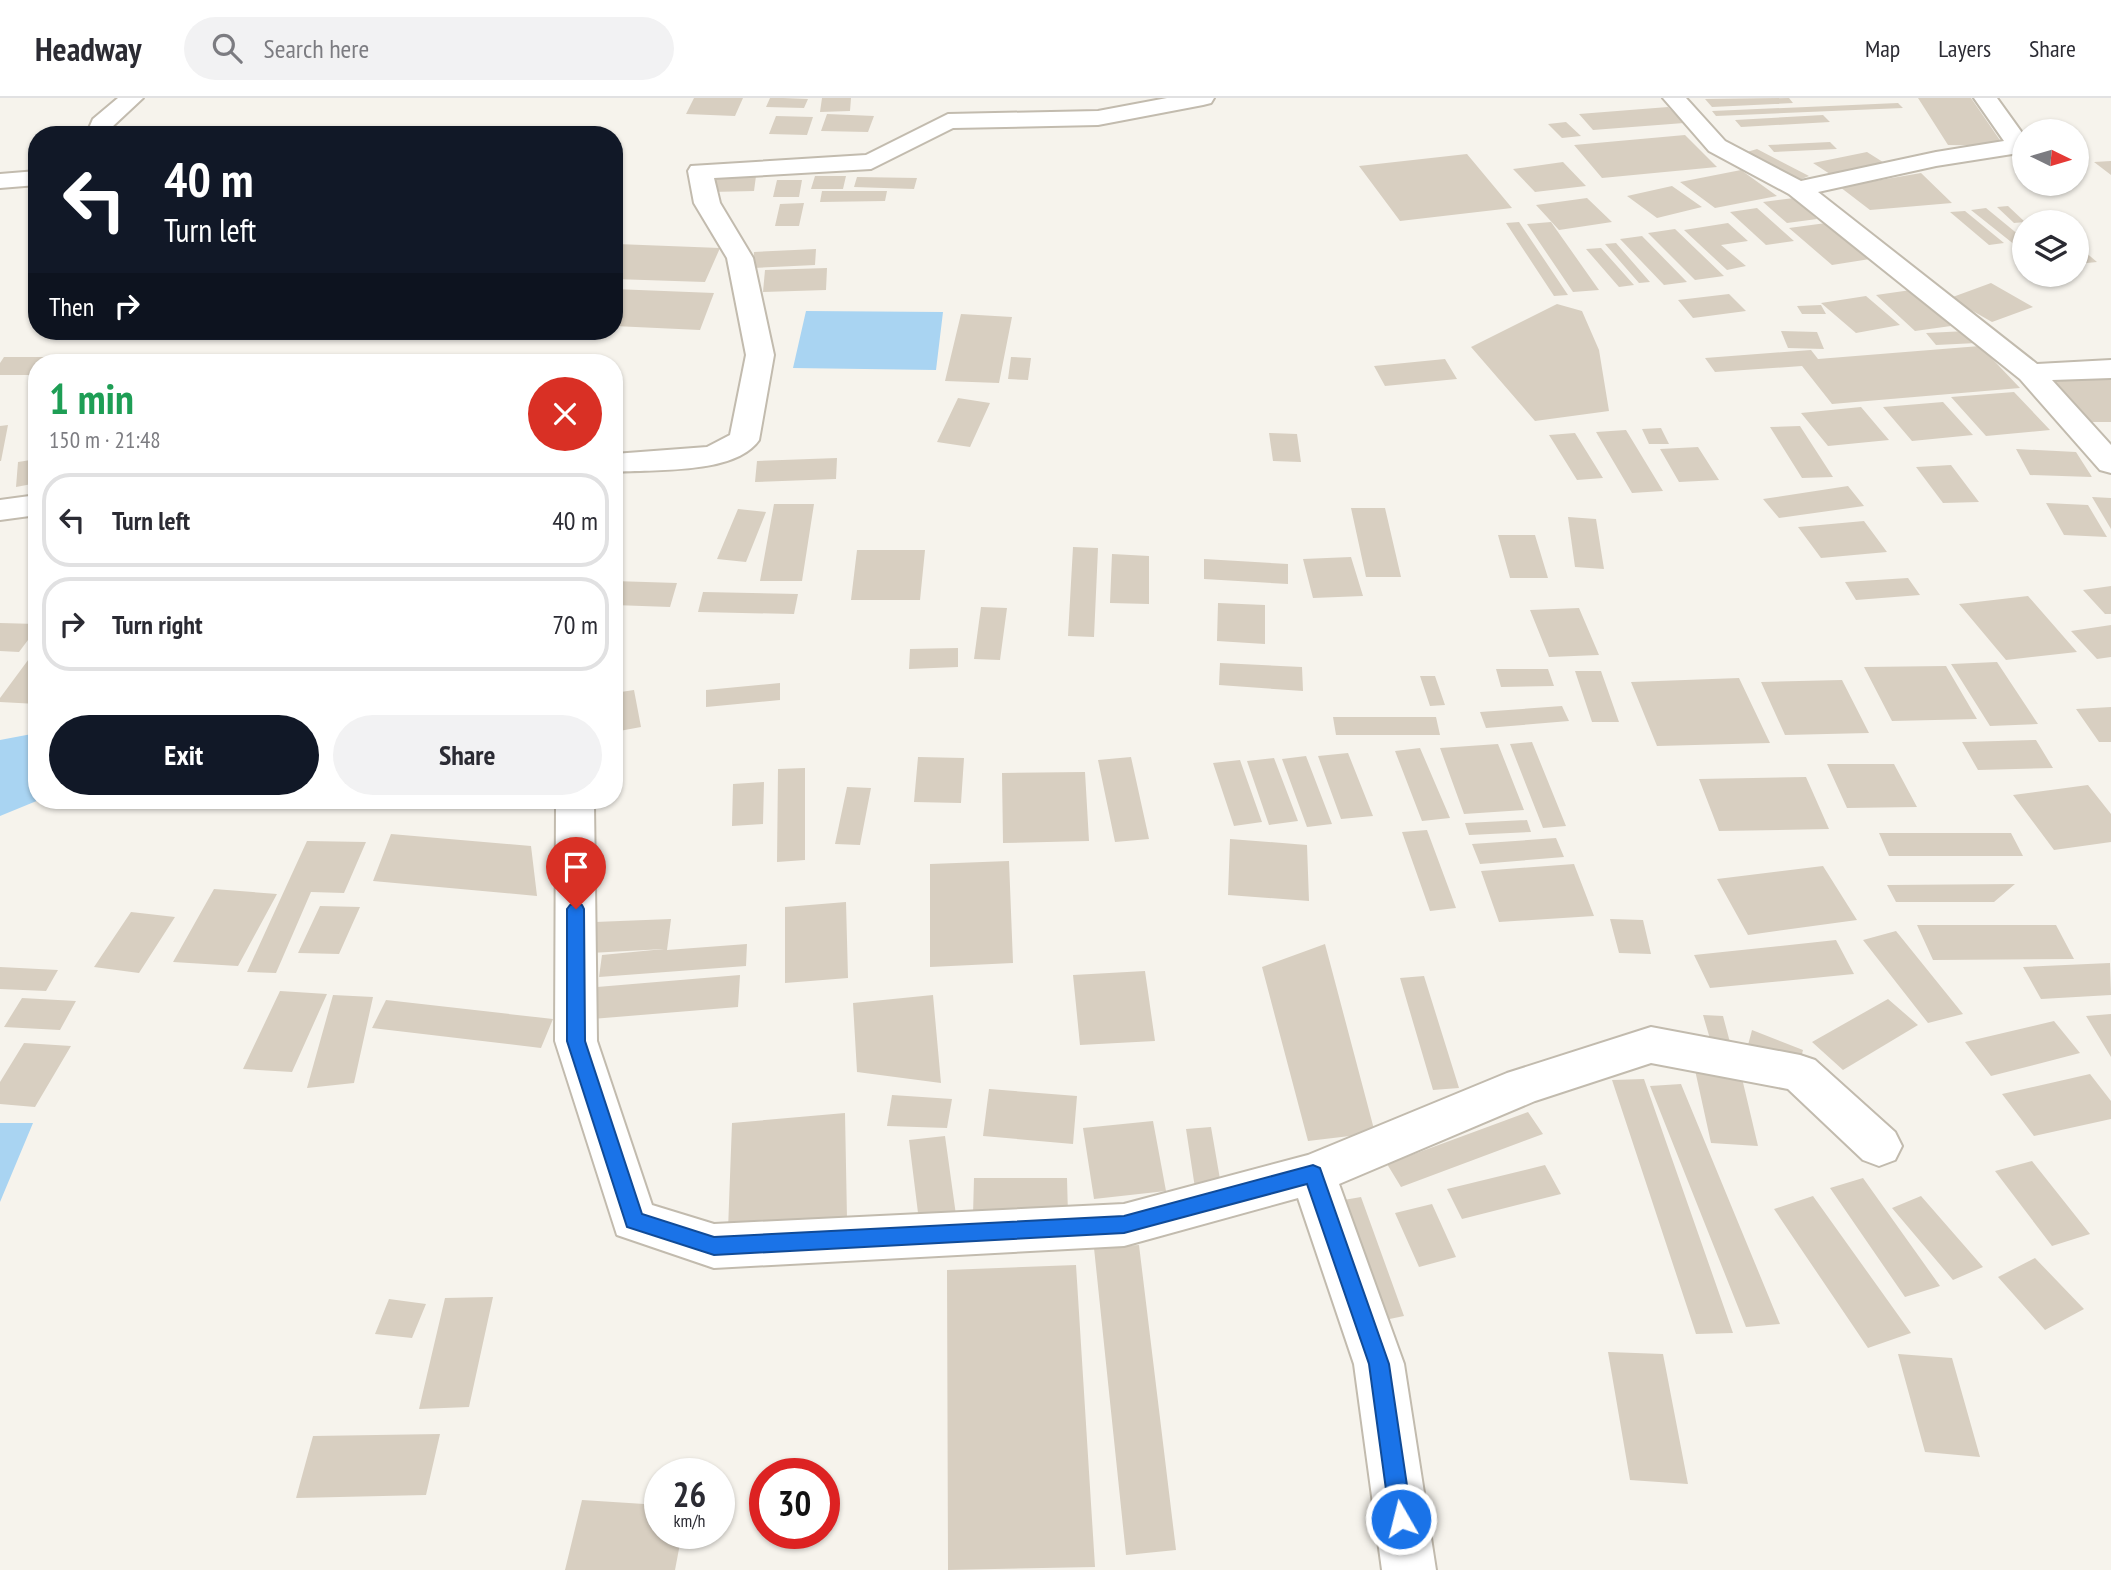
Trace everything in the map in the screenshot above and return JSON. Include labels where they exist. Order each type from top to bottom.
[{"type":"street","points":[[101,126],[132,98]]},
{"type":"street","points":[[623,462],[714,456],[744,440],[760,355],[740,258],[707,203],[700,171],[871,162],[948,121],[1098,118],[1203,98]]},
{"type":"street","points":[[1674,98],[1717,146],[1798,189],[2030,373],[2111,464]]},
{"type":"street","points":[[1798,189],[1936,159],[2019,146],[1985,98]]},
{"type":"street","points":[[0,181],[28,179]]},
{"type":"street","points":[[2030,373],[2111,369]]},
{"type":"street","points":[[0,510],[28,506]]},
{"type":"street","points":[[575,809],[576,1041],[634,1220],[714,1246],[1124,1225],[1313,1174],[1523,1086],[1651,1045],[1800,1073],[1879,1146]]},
{"type":"street","points":[[1313,1174],[1379,1364],[1409,1570]]},
{"type":"water","points":[[806,311],[943,312],[936,370],[793,368]]},
{"type":"water","points":[[28,735],[28,805],[0,816],[0,740]]},
{"type":"water","points":[[0,1123],[33,1123],[0,1202]]},
{"type":"building","points":[[694,98],[743,98],[735,116],[686,114]]},
{"type":"building","points":[[770,98],[808,99],[804,108],[766,107]]},
{"type":"building","points":[[822,98],[851,98],[850,111],[820,112]]},
{"type":"building","points":[[1789,98],[1793,103],[1712,107],[1705,99]]},
{"type":"building","points":[[1918,98],[1971,98],[2004,146],[1948,145]]},
{"type":"building","points":[[1898,103],[1903,108],[1716,116],[1712,111]]},
{"type":"building","points":[[1668,107],[1684,123],[1593,130],[1579,114]]},
{"type":"building","points":[[827,114],[874,116],[868,132],[821,131]]},
{"type":"building","points":[[1823,115],[1830,122],[1741,127],[1735,120]]},
{"type":"building","points":[[776,116],[813,117],[807,135],[769,134]]},
{"type":"building","points":[[1566,122],[1581,136],[1562,138],[1548,124]]},
{"type":"building","points":[[1685,135],[1717,167],[1602,178],[1574,145]]},
{"type":"building","points":[[1830,142],[1837,149],[1774,152],[1768,145]]},
{"type":"building","points":[[1757,149],[1809,176],[1799,180],[1747,152]]},
{"type":"building","points":[[1867,152],[1886,164],[1833,176],[1813,163]]},
{"type":"building","points":[[1467,154],[1512,208],[1400,221],[1359,166]]},
{"type":"building","points":[[2111,161],[2111,175],[2094,162]]},
{"type":"building","points":[[1563,162],[1586,186],[1535,192],[1513,169]]},
{"type":"building","points":[[1741,170],[1777,196],[1715,208],[1680,182]]},
{"type":"building","points":[[1921,173],[1952,203],[1870,210],[1840,187]]},
{"type":"building","points":[[756,176],[754,191],[711,192],[714,177]]},
{"type":"building","points":[[815,176],[846,176],[843,189],[811,189]]},
{"type":"building","points":[[857,177],[917,178],[914,189],[854,187]]},
{"type":"building","points":[[777,180],[802,180],[799,197],[773,197]]},
{"type":"building","points":[[1672,186],[1702,207],[1657,218],[1627,196]]},
{"type":"building","points":[[822,191],[887,191],[885,201],[820,202]]},
{"type":"building","points":[[1587,198],[1612,222],[1559,230],[1536,205]]},
{"type":"building","points":[[1794,198],[1817,219],[1787,223],[1763,202]]},
{"type":"building","points":[[804,203],[799,226],[775,226],[780,204]]},
{"type":"building","points":[[2008,206],[2012,210],[2012,221],[1997,207]]},
{"type":"building","points":[[1757,208],[1794,241],[1766,245],[1730,212]]},
{"type":"building","points":[[1986,208],[2012,229],[2012,243],[1971,210]]},
{"type":"building","points":[[1965,211],[2004,243],[1989,245],[1950,212]]},
{"type":"building","points":[[1519,222],[1568,295],[1554,296],[1506,223]]},
{"type":"building","points":[[1551,222],[1599,290],[1573,292],[1527,224]]},
{"type":"building","points":[[1728,223],[1748,241],[1721,245],[1746,266],[1727,270],[1684,230]]},
{"type":"building","points":[[1826,223],[1870,259],[1832,265],[1789,228]]},
{"type":"building","points":[[1675,229],[1724,276],[1695,280],[1648,233]]},
{"type":"building","points":[[1642,236],[1687,282],[1664,285],[1620,239]]},
{"type":"building","points":[[1616,243],[1650,282],[1639,283],[1605,244]]},
{"type":"building","points":[[623,244],[720,248],[705,282],[623,279]]},
{"type":"building","points":[[1601,248],[1634,285],[1619,287],[1586,249]]},
{"type":"building","points":[[816,249],[815,265],[753,268],[754,252]]},
{"type":"building","points":[[827,268],[826,290],[763,292],[765,270]]},
{"type":"building","points":[[1991,283],[2033,307],[1992,322],[1950,298]]},
{"type":"building","points":[[623,289],[714,293],[700,330],[623,326]]},
{"type":"building","points":[[1911,290],[1951,326],[1915,331],[1876,295]]},
{"type":"building","points":[[1729,294],[1746,311],[1693,318],[1678,300]]},
{"type":"building","points":[[1866,296],[1900,325],[1856,333],[1821,303]]},
{"type":"building","points":[[1557,304],[1582,311],[1599,350],[1609,411],[1535,421],[1471,347]]},
{"type":"building","points":[[1821,305],[1826,314],[1802,314],[1797,306]]},
{"type":"building","points":[[961,314],[1012,317],[999,383],[945,381]]},
{"type":"building","points":[[1781,331],[1817,332],[1824,349],[1788,348]]},
{"type":"building","points":[[1967,331],[1977,343],[1936,345],[1926,333]]},
{"type":"building","points":[[1980,346],[2020,388],[1832,404],[1802,366],[1715,372],[1705,358],[1811,350],[1818,359]]},
{"type":"building","points":[[4,357],[28,357],[28,375],[0,375],[0,363]]},
{"type":"building","points":[[1011,357],[1031,358],[1028,380],[1008,379]]},
{"type":"building","points":[[1445,359],[1457,379],[1385,386],[1374,366]]},
{"type":"building","points":[[2111,374],[2111,422],[2085,422],[2047,376]]},
{"type":"building","points":[[2014,392],[2050,430],[1986,436],[1951,397]]},
{"type":"building","points":[[958,398],[990,403],[970,447],[937,442]]},
{"type":"building","points":[[1943,402],[1973,435],[1912,441],[1883,407]]},
{"type":"building","points":[[1861,407],[1889,440],[1828,446],[1801,413]]},
{"type":"building","points":[[8,425],[1,461],[0,461],[0,426]]},
{"type":"building","points":[[1800,426],[1833,477],[1802,478],[1770,427]]},
{"type":"building","points":[[1661,428],[1669,444],[1649,444],[1642,429]]},
{"type":"building","points":[[1626,430],[1663,491],[1632,493],[1596,432]]},
{"type":"building","points":[[1269,433],[1297,434],[1301,462],[1273,461]]},
{"type":"building","points":[[1575,433],[1603,478],[1577,480],[1549,435]]},
{"type":"building","points":[[1698,447],[1719,480],[1679,482],[1660,449]]},
{"type":"building","points":[[2016,449],[2076,452],[2092,477],[2030,475]]},
{"type":"building","points":[[837,458],[836,479],[755,482],[757,461]]},
{"type":"building","points":[[28,460],[28,485],[16,487],[18,462]]},
{"type":"building","points":[[1951,465],[1979,502],[1943,503],[1916,467]]},
{"type":"building","points":[[1848,486],[1864,506],[1779,518],[1763,499]]},
{"type":"building","points":[[2092,497],[2111,498],[2111,529]]},
{"type":"building","points":[[2046,503],[2088,505],[2107,537],[2064,535]]},
{"type":"building","points":[[774,504],[814,504],[802,581],[760,581]]},
{"type":"building","points":[[1351,508],[1385,508],[1401,577],[1366,577]]},
{"type":"building","points":[[738,509],[766,512],[746,562],[717,559]]},
{"type":"building","points":[[1568,517],[1596,519],[1604,569],[1575,567]]},
{"type":"building","points":[[1864,521],[1887,552],[1821,558],[1798,527]]},
{"type":"building","points":[[1498,535],[1535,535],[1548,578],[1510,578]]},
{"type":"building","points":[[1073,547],[1098,548],[1094,637],[1068,636]]},
{"type":"building","points":[[857,550],[925,550],[920,600],[851,600]]},
{"type":"building","points":[[1112,554],[1149,556],[1149,604],[1110,603]]},
{"type":"building","points":[[1351,557],[1363,596],[1313,598],[1303,559]]},
{"type":"building","points":[[1204,559],[1288,564],[1288,584],[1204,579]]},
{"type":"building","points":[[1908,578],[1920,595],[1856,600],[1845,582]]},
{"type":"building","points":[[623,581],[677,583],[670,607],[623,605]]},
{"type":"building","points":[[2111,586],[2111,614],[2105,614],[2083,590]]},
{"type":"building","points":[[703,592],[798,594],[794,614],[698,612]]},
{"type":"building","points":[[2028,596],[2077,652],[2006,660],[1959,604]]},
{"type":"building","points":[[1218,603],[1265,605],[1265,644],[1217,641]]},
{"type":"building","points":[[981,607],[1007,608],[1000,660],[974,659]]},
{"type":"building","points":[[1579,608],[1599,655],[1549,657],[1530,610]]},
{"type":"building","points":[[0,623],[28,624],[28,640],[19,652],[0,651]]},
{"type":"building","points":[[2111,625],[2111,657],[2097,659],[2071,631]]},
{"type":"building","points":[[958,648],[958,667],[909,669],[910,649]]},
{"type":"building","points":[[28,660],[28,704],[0,702],[0,698]]},
{"type":"building","points":[[1997,662],[2038,724],[1990,726],[1951,664]]},
{"type":"building","points":[[1220,663],[1302,667],[1303,691],[1219,685]]},
{"type":"building","points":[[1946,666],[1977,719],[1892,721],[1864,667]]},
{"type":"building","points":[[1496,669],[1548,669],[1554,686],[1501,687]]},
{"type":"building","points":[[1575,671],[1601,671],[1619,722],[1592,722]]},
{"type":"building","points":[[1420,676],[1435,676],[1445,705],[1430,706]]},
{"type":"building","points":[[1739,678],[1770,743],[1657,746],[1631,682]]},
{"type":"building","points":[[1842,680],[1869,733],[1785,735],[1761,682]]},
{"type":"building","points":[[780,683],[780,700],[706,707],[706,690]]},
{"type":"building","points":[[634,690],[641,727],[623,730],[623,692]]},
{"type":"building","points":[[1562,706],[1569,721],[1486,728],[1480,712]]},
{"type":"building","points":[[2111,707],[2111,742],[2099,742],[2076,709]]},
{"type":"building","points":[[1333,717],[1436,717],[1440,735],[1336,735]]},
{"type":"building","points":[[2036,740],[2053,768],[1978,770],[1962,742]]},
{"type":"building","points":[[1532,742],[1566,826],[1543,828],[1510,744]]},
{"type":"building","points":[[1498,744],[1524,810],[1464,814],[1440,748]]},
{"type":"building","points":[[1420,748],[1450,818],[1422,821],[1395,751]]},
{"type":"building","points":[[1348,753],[1373,816],[1341,819],[1318,756]]},
{"type":"building","points":[[1306,756],[1332,824],[1307,827],[1282,759]]},
{"type":"building","points":[[918,757],[964,758],[961,803],[914,802]]},
{"type":"building","points":[[1131,757],[1149,839],[1115,842],[1098,760]]},
{"type":"building","points":[[1274,758],[1298,821],[1269,825],[1247,761]]},
{"type":"building","points":[[1240,760],[1262,822],[1234,826],[1213,763]]},
{"type":"building","points":[[1827,764],[1894,764],[1917,807],[1847,808]]},
{"type":"building","points":[[805,768],[805,860],[777,862],[778,769]]},
{"type":"building","points":[[1085,772],[1089,841],[1003,843],[1002,773]]},
{"type":"building","points":[[1806,777],[1829,829],[1719,831],[1699,779]]},
{"type":"building","points":[[764,782],[763,824],[732,826],[733,784]]},
{"type":"building","points":[[2088,785],[2111,814],[2111,842],[2054,850],[2013,795]]},
{"type":"building","points":[[847,787],[871,788],[860,845],[835,844]]},
{"type":"building","points":[[1527,820],[1531,832],[1469,835],[1465,823]]},
{"type":"building","points":[[1427,830],[1456,908],[1430,911],[1402,832]]},
{"type":"building","points":[[1879,833],[2011,833],[2023,856],[1889,856]]},
{"type":"building","points":[[391,834],[531,846],[537,896],[373,881]]},
{"type":"building","points":[[1556,838],[1564,857],[1480,864],[1472,844]]},
{"type":"building","points":[[1230,839],[1307,845],[1309,901],[1228,895]]},
{"type":"building","points":[[307,841],[366,842],[344,893],[311,892],[276,973],[247,972]]},
{"type":"building","points":[[1009,861],[1013,963],[930,967],[930,864]]},
{"type":"building","points":[[1574,864],[1594,916],[1499,922],[1481,871]]},
{"type":"building","points":[[1823,866],[1857,920],[1748,935],[1717,879]]},
{"type":"building","points":[[2015,884],[1994,902],[1896,902],[1887,885]]},
{"type":"building","points":[[214,889],[277,894],[238,966],[173,962]]},
{"type":"building","points":[[846,902],[848,978],[785,983],[785,907]]},
{"type":"building","points":[[320,906],[360,907],[339,954],[298,953]]},
{"type":"building","points":[[131,912],[175,917],[139,973],[94,967]]},
{"type":"building","points":[[671,919],[667,950],[747,944],[746,966],[599,977],[602,955],[664,949],[590,953],[595,922]]},
{"type":"building","points":[[1610,919],[1643,920],[1651,954],[1619,953]]},
{"type":"building","points":[[1917,925],[2056,925],[2074,959],[1933,960]]},
{"type":"building","points":[[1896,931],[1963,1014],[1928,1023],[1863,940]]},
{"type":"building","points":[[1836,940],[1854,974],[1710,988],[1694,955]]},
{"type":"building","points":[[1325,944],[1375,1133],[1308,1141],[1262,967]]},
{"type":"building","points":[[2110,963],[2111,995],[2041,999],[2023,967]]},
{"type":"building","points":[[0,967],[58,970],[46,991],[0,989]]},
{"type":"building","points":[[1145,971],[1155,1041],[1080,1045],[1073,975]]},
{"type":"building","points":[[740,975],[738,1007],[592,1019],[597,987]]},
{"type":"building","points":[[1424,976],[1459,1088],[1433,1090],[1400,978]]},
{"type":"building","points":[[280,991],[327,994],[292,1072],[243,1069]]},
{"type":"building","points":[[333,995],[373,997],[354,1083],[307,1088]]},
{"type":"building","points":[[933,995],[941,1083],[857,1072],[853,1003]]},
{"type":"building","points":[[22,998],[76,1001],[60,1030],[4,1027]]},
{"type":"building","points":[[1888,999],[1918,1025],[1843,1070],[1812,1042]]},
{"type":"building","points":[[386,1000],[553,1019],[541,1048],[372,1028]]},
{"type":"building","points":[[2111,1014],[2111,1057],[2086,1016]]},
{"type":"building","points":[[1703,1015],[1723,1016],[1732,1050],[1713,1049]]},
{"type":"building","points":[[2054,1021],[2080,1053],[1991,1076],[1965,1042]]},
{"type":"building","points":[[1752,1030],[1803,1050],[1799,1066],[1748,1045]]},
{"type":"building","points":[[24,1043],[71,1046],[35,1107],[0,1104],[0,1082]]},
{"type":"building","points":[[1695,1070],[1741,1074],[1758,1146],[1711,1143]]},
{"type":"building","points":[[2090,1074],[2111,1101],[2111,1119],[2034,1136],[2002,1094]]},
{"type":"building","points":[[1644,1079],[1733,1333],[1696,1334],[1612,1080]]},
{"type":"building","points":[[1681,1084],[1780,1324],[1746,1327],[1650,1086]]},
{"type":"building","points":[[989,1089],[1077,1096],[1073,1144],[983,1136]]},
{"type":"building","points":[[892,1095],[952,1099],[947,1128],[887,1126]]},
{"type":"building","points":[[1528,1112],[1543,1134],[1401,1187],[1387,1164]]},
{"type":"building","points":[[845,1113],[847,1219],[728,1230],[732,1123]]},
{"type":"building","points":[[1153,1121],[1166,1191],[1094,1199],[1083,1128]]},
{"type":"building","points":[[1211,1127],[1221,1185],[1195,1188],[1186,1129]]},
{"type":"building","points":[[945,1136],[956,1215],[919,1221],[909,1140]]},
{"type":"building","points":[[2032,1161],[2090,1234],[2052,1246],[1995,1171]]},
{"type":"building","points":[[1545,1165],[1561,1194],[1462,1219],[1447,1189]]},
{"type":"building","points":[[974,1178],[1067,1178],[1068,1215],[973,1215]]},
{"type":"building","points":[[1863,1178],[1940,1286],[1905,1297],[1830,1188]]},
{"type":"building","points":[[1813,1196],[1911,1333],[1868,1348],[1774,1209]]},
{"type":"building","points":[[1921,1196],[1983,1267],[1953,1280],[1892,1208]]},
{"type":"building","points":[[1361,1197],[1404,1316],[1380,1321],[1338,1201]]},
{"type":"building","points":[[1432,1204],[1456,1257],[1419,1267],[1395,1213]]},
{"type":"building","points":[[1139,1245],[1176,1550],[1126,1555],[1094,1248]]},
{"type":"building","points":[[2035,1258],[2084,1309],[2045,1330],[1998,1277]]},
{"type":"building","points":[[1076,1265],[1095,1567],[948,1570],[947,1270]]},
{"type":"building","points":[[493,1297],[469,1407],[419,1409],[445,1298]]},
{"type":"building","points":[[389,1299],[426,1304],[412,1338],[375,1334]]},
{"type":"building","points":[[1608,1352],[1663,1354],[1688,1484],[1630,1480]]},
{"type":"building","points":[[1898,1354],[1952,1358],[1980,1457],[1925,1452]]},
{"type":"building","points":[[440,1434],[426,1495],[296,1498],[313,1436]]},
{"type":"building","points":[[582,1500],[644,1504],[644,1549],[679,1549],[675,1570],[565,1570]]},
{"type":"route","points":[[576,909],[576,1041],[634,1220],[714,1246],[1124,1225],[1313,1174],[1379,1364],[1401,1519]]}]
